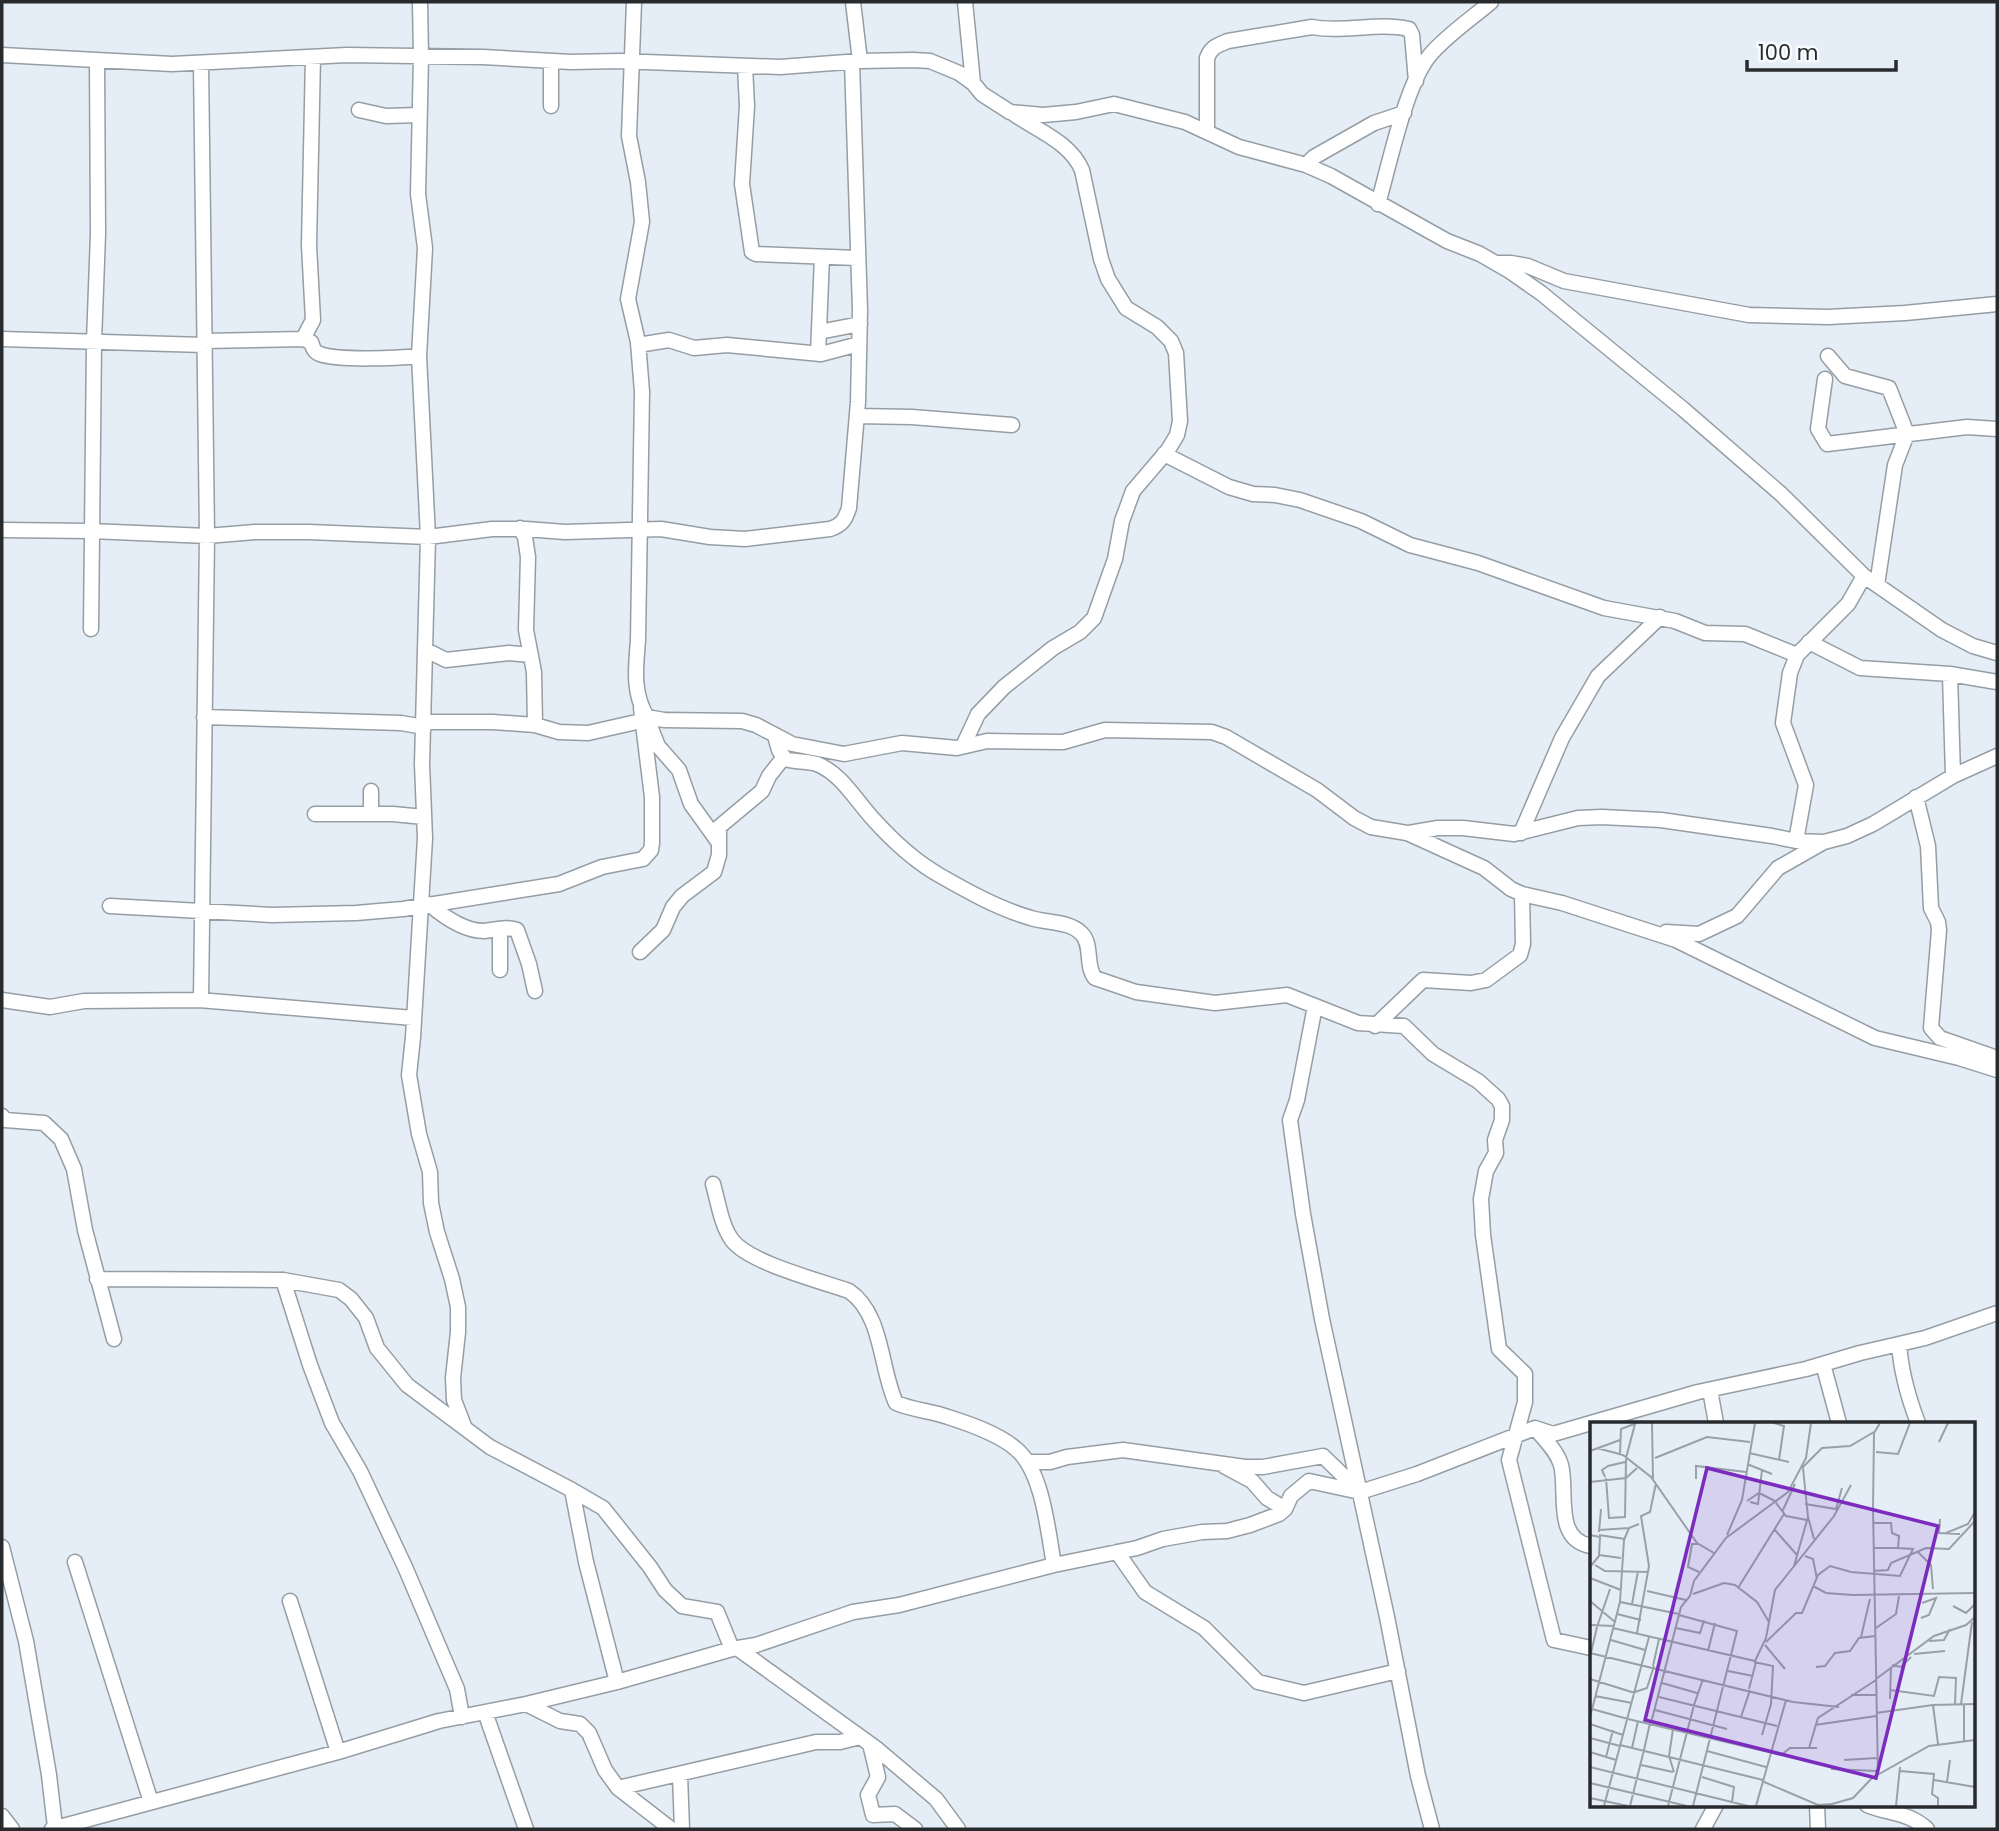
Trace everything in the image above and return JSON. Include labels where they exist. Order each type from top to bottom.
[{"type":"street","points":[[420,2],[418,194],[425,248],[419,356],[428,537],[422,764],[425,838],[424,905],[409,1074],[419,1134],[428,1162],[431,1203],[437,1232],[453,1279],[458,1307],[454,1400],[464,1426]]},
{"type":"street","points":[[110,906],[272,915],[356,913],[450,903],[548,887],[602,867],[637,861],[648,855],[652,843],[652,797],[635,666],[638,639],[642,393],[638,345],[628,299],[642,222],[629,136],[634,2]]},
{"type":"street","points":[[2,530],[207,536],[282,532],[428,537],[520,528],[565,532],[661,529],[744,539],[839,526],[845,521],[849,508],[857,416],[860,324],[853,2]]},
{"type":"street","points":[[965,2],[973,83]]},
{"type":"street","points":[[1378,204],[1404,113],[1416,81],[1430,55],[1491,2]]},
{"type":"street","points":[[1207,132],[1207,58],[1209,51],[1216,45],[1228,41],[1312,27],[1341,29],[1368,26],[1409,29],[1412,35],[1416,81]]},
{"type":"street","points":[[2,55],[201,64],[347,55],[780,67],[856,61],[930,61],[959,73],[982,94],[1068,148],[1077,157],[1082,170],[1108,279],[1126,308],[1157,327],[1171,341],[1178,366],[1177,402],[1180,421],[1177,435],[1133,491],[1122,521],[1115,559],[1094,618],[1080,632],[1053,648],[1004,687],[978,713],[963,746]]},
{"type":"street","points":[[303,339],[313,320],[309,245],[313,57]]},
{"type":"street","points":[[91,629],[98,234],[97,61]]},
{"type":"street","points":[[551,61],[551,106]]},
{"type":"street","points":[[201,64],[207,536],[201,1000]]},
{"type":"street","points":[[745,65],[747,106],[742,184],[752,252],[858,257]]},
{"type":"street","points":[[1010,112],[1043,115],[1114,104],[1185,122],[1239,146],[1306,165],[1331,176],[1447,241],[1497,263],[1541,293],[1683,409],[1781,494],[1864,576],[1942,630],[1973,646],[1997,653]]},
{"type":"street","points":[[359,110],[386,116],[419,115]]},
{"type":"street","points":[[1306,165],[1314,157],[1374,123],[1404,113]]},
{"type":"street","points":[[818,354],[822,257]]},
{"type":"street","points":[[1497,263],[1528,266],[1564,281],[1749,315],[1828,317],[1997,304]]},
{"type":"street","points":[[819,332],[860,324]]},
{"type":"street","points":[[2,339],[204,343],[303,339],[311,342],[313,349],[319,354],[332,356],[419,356]]},
{"type":"street","points":[[638,345],[669,340],[694,348],[727,345],[818,354],[859,344]]},
{"type":"street","points":[[1828,356],[1845,376],[1889,388],[1907,434],[1895,465],[1877,585]]},
{"type":"street","points":[[1825,379],[1818,429],[1827,444],[1967,427],[1997,429]]},
{"type":"street","points":[[857,416],[912,417],[1012,425]]},
{"type":"street","points":[[1164,454],[1229,487],[1253,494],[1300,500],[1361,522],[1410,545],[1478,563],[1604,608],[1660,617],[1705,633],[1745,634],[1797,654]]},
{"type":"street","points":[[520,528],[525,537],[528,556],[526,630],[531,655],[535,725]]},
{"type":"street","points":[[1796,841],[1805,785],[1787,739],[1783,712],[1790,673],[1797,654],[1848,604],[1864,576]]},
{"type":"street","points":[[1521,833],[1562,738],[1598,676],[1660,617]]},
{"type":"street","points":[[1810,642],[1860,668],[1950,674],[1997,682]]},
{"type":"street","points":[[426,650],[446,660],[509,653],[531,655]]},
{"type":"street","points":[[1950,674],[1954,776]]},
{"type":"street","points":[[204,717],[424,724],[494,722],[535,725],[559,732],[587,733],[643,715],[664,720],[742,721],[792,744],[844,754],[891,744],[947,748],[987,741],[1063,742],[1105,730],[1212,732],[1226,737],[1317,790],[1354,818],[1371,827],[1408,834],[1484,868],[1522,894],[1562,903],[1676,940],[1875,1038],[1997,1070]]},
{"type":"street","points":[[643,715],[656,741],[680,770],[691,804],[719,843]]},
{"type":"street","points":[[775,736],[783,757],[793,762],[816,764],[841,781],[893,841],[907,854],[938,874],[1031,918],[1081,932],[1086,939],[1091,973],[1095,978],[1136,992],[1215,1003],[1287,995],[1339,1017],[1375,1026],[1404,1026],[1433,1054],[1478,1081],[1498,1098],[1502,1106],[1503,1120],[1495,1140],[1496,1153],[1486,1171],[1481,1199],[1486,1262],[1499,1349],[1525,1374],[1525,1402],[1510,1460],[1554,1640],[1590,1648]]},
{"type":"street","points":[[1646,930],[1699,934],[1737,916],[1778,868],[1824,842],[1847,836],[1872,824],[1954,776],[1997,756]]},
{"type":"street","points":[[640,952],[663,930],[673,907],[682,896],[714,872],[719,855],[718,832],[722,824],[753,801],[783,757]]},
{"type":"street","points":[[371,791],[371,814]]},
{"type":"street","points":[[1916,797],[1928,846],[1931,908],[1939,930],[1931,1028],[1940,1038],[1997,1058]]},
{"type":"street","points":[[315,814],[424,817]]},
{"type":"street","points":[[1408,834],[1438,828],[1521,833],[1578,818],[1601,817],[1661,820],[1796,841],[1824,842]]},
{"type":"street","points":[[1375,1026],[1423,980],[1471,983],[1486,980],[1520,955],[1523,944],[1522,894]]},
{"type":"street","points":[[424,905],[471,929],[514,928],[519,933],[535,991]]},
{"type":"street","points":[[500,929],[500,970]]},
{"type":"street","points":[[2,1000],[50,1007],[96,1001],[201,1000],[413,1018]]},
{"type":"street","points":[[1315,1006],[1303,1074],[1290,1120],[1303,1214],[1320,1308],[1418,1776],[1432,1829]]},
{"type":"street","points":[[2,1116],[5,1120],[44,1123],[61,1139],[74,1169],[85,1230],[114,1339]]},
{"type":"street","points":[[713,1184],[726,1228],[737,1247],[753,1257],[858,1297],[873,1324],[896,1404],[946,1416],[1016,1449],[1027,1462],[1040,1494],[1054,1565]]},
{"type":"street","points":[[97,1279],[284,1280],[339,1290],[351,1299],[366,1318],[377,1348],[407,1385],[490,1447],[603,1508],[665,1590],[682,1606],[717,1612],[735,1648],[865,1741],[936,1799],[958,1829]]},
{"type":"street","points":[[284,1280],[332,1423],[360,1471],[405,1567],[457,1689],[462,1717]]},
{"type":"street","points":[[1591,1422],[1925,1338],[1997,1313]]},
{"type":"street","points":[[1899,1344],[1900,1364],[1907,1395],[1918,1422]]},
{"type":"street","points":[[1823,1364],[1839,1422]]},
{"type":"street","points":[[1710,1390],[1716,1422]]},
{"type":"street","points":[[2,1547],[26,1641],[49,1775],[53,1828],[338,1752],[439,1721],[526,1704],[617,1682],[735,1648],[756,1645],[853,1612],[899,1605],[1182,1535],[1227,1531],[1250,1525],[1279,1514],[1291,1496],[1308,1481],[1360,1492],[1417,1474],[1535,1428],[1553,1434],[1590,1422]]},
{"type":"street","points":[[1535,1428],[1554,1451],[1560,1465],[1563,1516],[1574,1536],[1584,1545],[1590,1546]]},
{"type":"street","points":[[1027,1462],[1050,1462],[1067,1457],[1123,1450],[1220,1464],[1263,1466],[1323,1456],[1360,1492]]},
{"type":"street","points":[[1220,1464],[1234,1474],[1252,1481],[1267,1498],[1285,1508]]},
{"type":"street","points":[[572,1489],[586,1562],[617,1682]]},
{"type":"street","points":[[1117,1552],[1145,1592],[1204,1628],[1258,1682],[1304,1693],[1398,1671]]},
{"type":"street","points":[[75,1562],[151,1802]]},
{"type":"street","points":[[290,1601],[338,1752]]},
{"type":"street","points":[[526,1704],[560,1721],[580,1724],[589,1733],[605,1770],[618,1788],[671,1829]]},
{"type":"street","points":[[485,1712],[526,1829]]},
{"type":"street","points":[[618,1788],[820,1741],[865,1741]]},
{"type":"street","points":[[865,1741],[878,1777],[868,1795],[873,1815],[895,1814],[915,1829]]},
{"type":"street","points":[[680,1775],[682,1829]]},
{"type":"street","points":[[1703,1829],[1715,1806]]},
{"type":"street","points":[[1817,1806],[1818,1829]]},
{"type":"street","points":[[1871,1806],[1906,1815],[1919,1821],[1927,1829]]},
{"type":"street","points":[[2,1816],[12,1829]]}]
